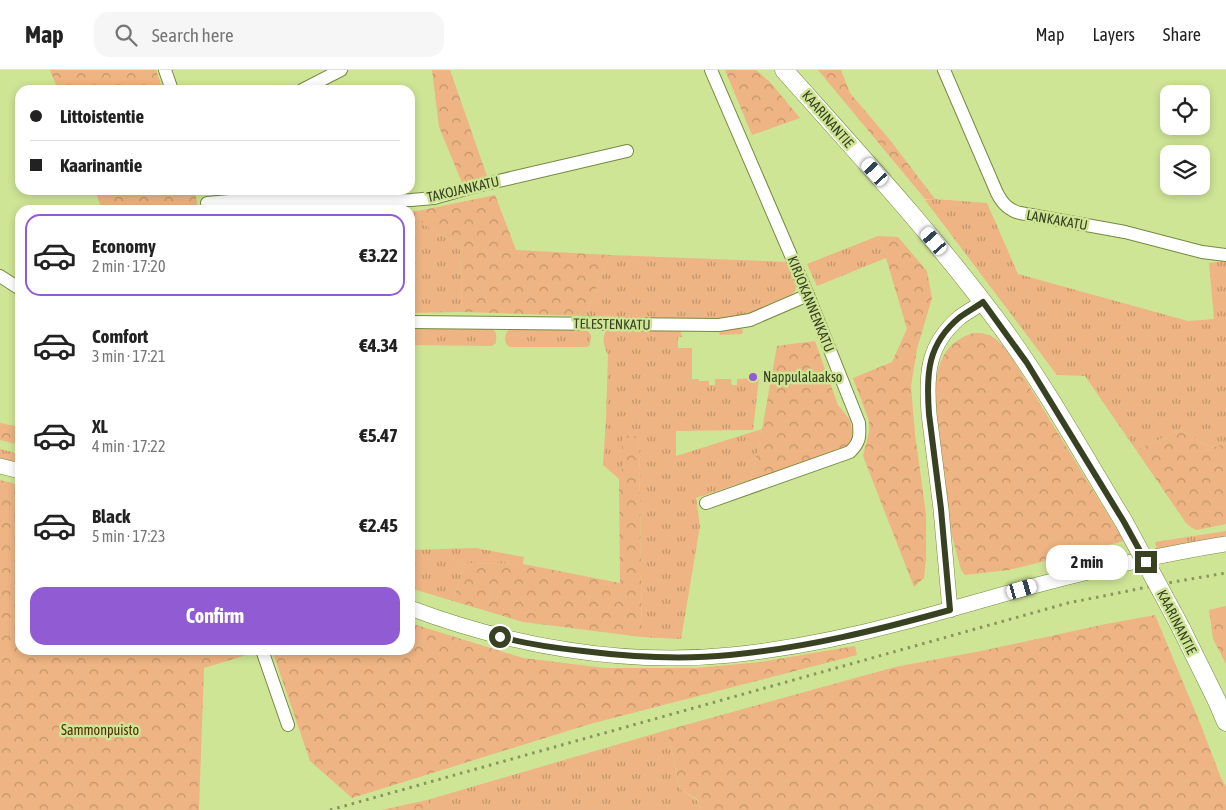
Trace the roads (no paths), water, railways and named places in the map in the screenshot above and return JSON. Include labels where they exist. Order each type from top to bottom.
[{"type":"main road","name":"KAARINANTIE","points":[[784,70],[916,220],[983,302],[1027,363],[1124,522],[1180,628],[1226,722]]},
{"type":"street","points":[[312,85],[341,70]]},
{"type":"street","name":"KIRJOKANNENKATU","points":[[706,503],[850,452],[856,446],[860,437],[859,423],[808,295],[711,70]]},
{"type":"street","name":"LANKAKATU","points":[[944,70],[996,192],[1008,208],[1020,213],[1118,231],[1202,252],[1226,255]]},
{"type":"street","points":[[169,71],[171,85]]},
{"type":"street","name":"TAKOJANKATU","points":[[212,205],[230,201],[411,200],[429,198],[627,151]]},
{"type":"street","points":[[0,276],[15,286]]},
{"type":"street","name":"TELESTENKATU","points":[[415,322],[719,325],[750,320],[808,295]]},
{"type":"street","points":[[950,610],[941,509],[929,414],[928,371],[932,354],[942,336],[960,317],[983,302]]},
{"type":"street","points":[[0,466],[15,470]]},
{"type":"street","points":[[415,610],[474,630],[531,644],[608,654],[650,657],[709,657],[762,652],[868,631],[1114,566],[1226,544]]},
{"type":"street","points":[[264,655],[288,725]]},
{"type":"railway","points":[[330,810],[1068,603],[1226,573]]},
{"type":"place","name":"Nappulalaakso","points":[[753,377]]},
{"type":"park label","name":"Sammonpuisto","points":[[100,730]]}]
